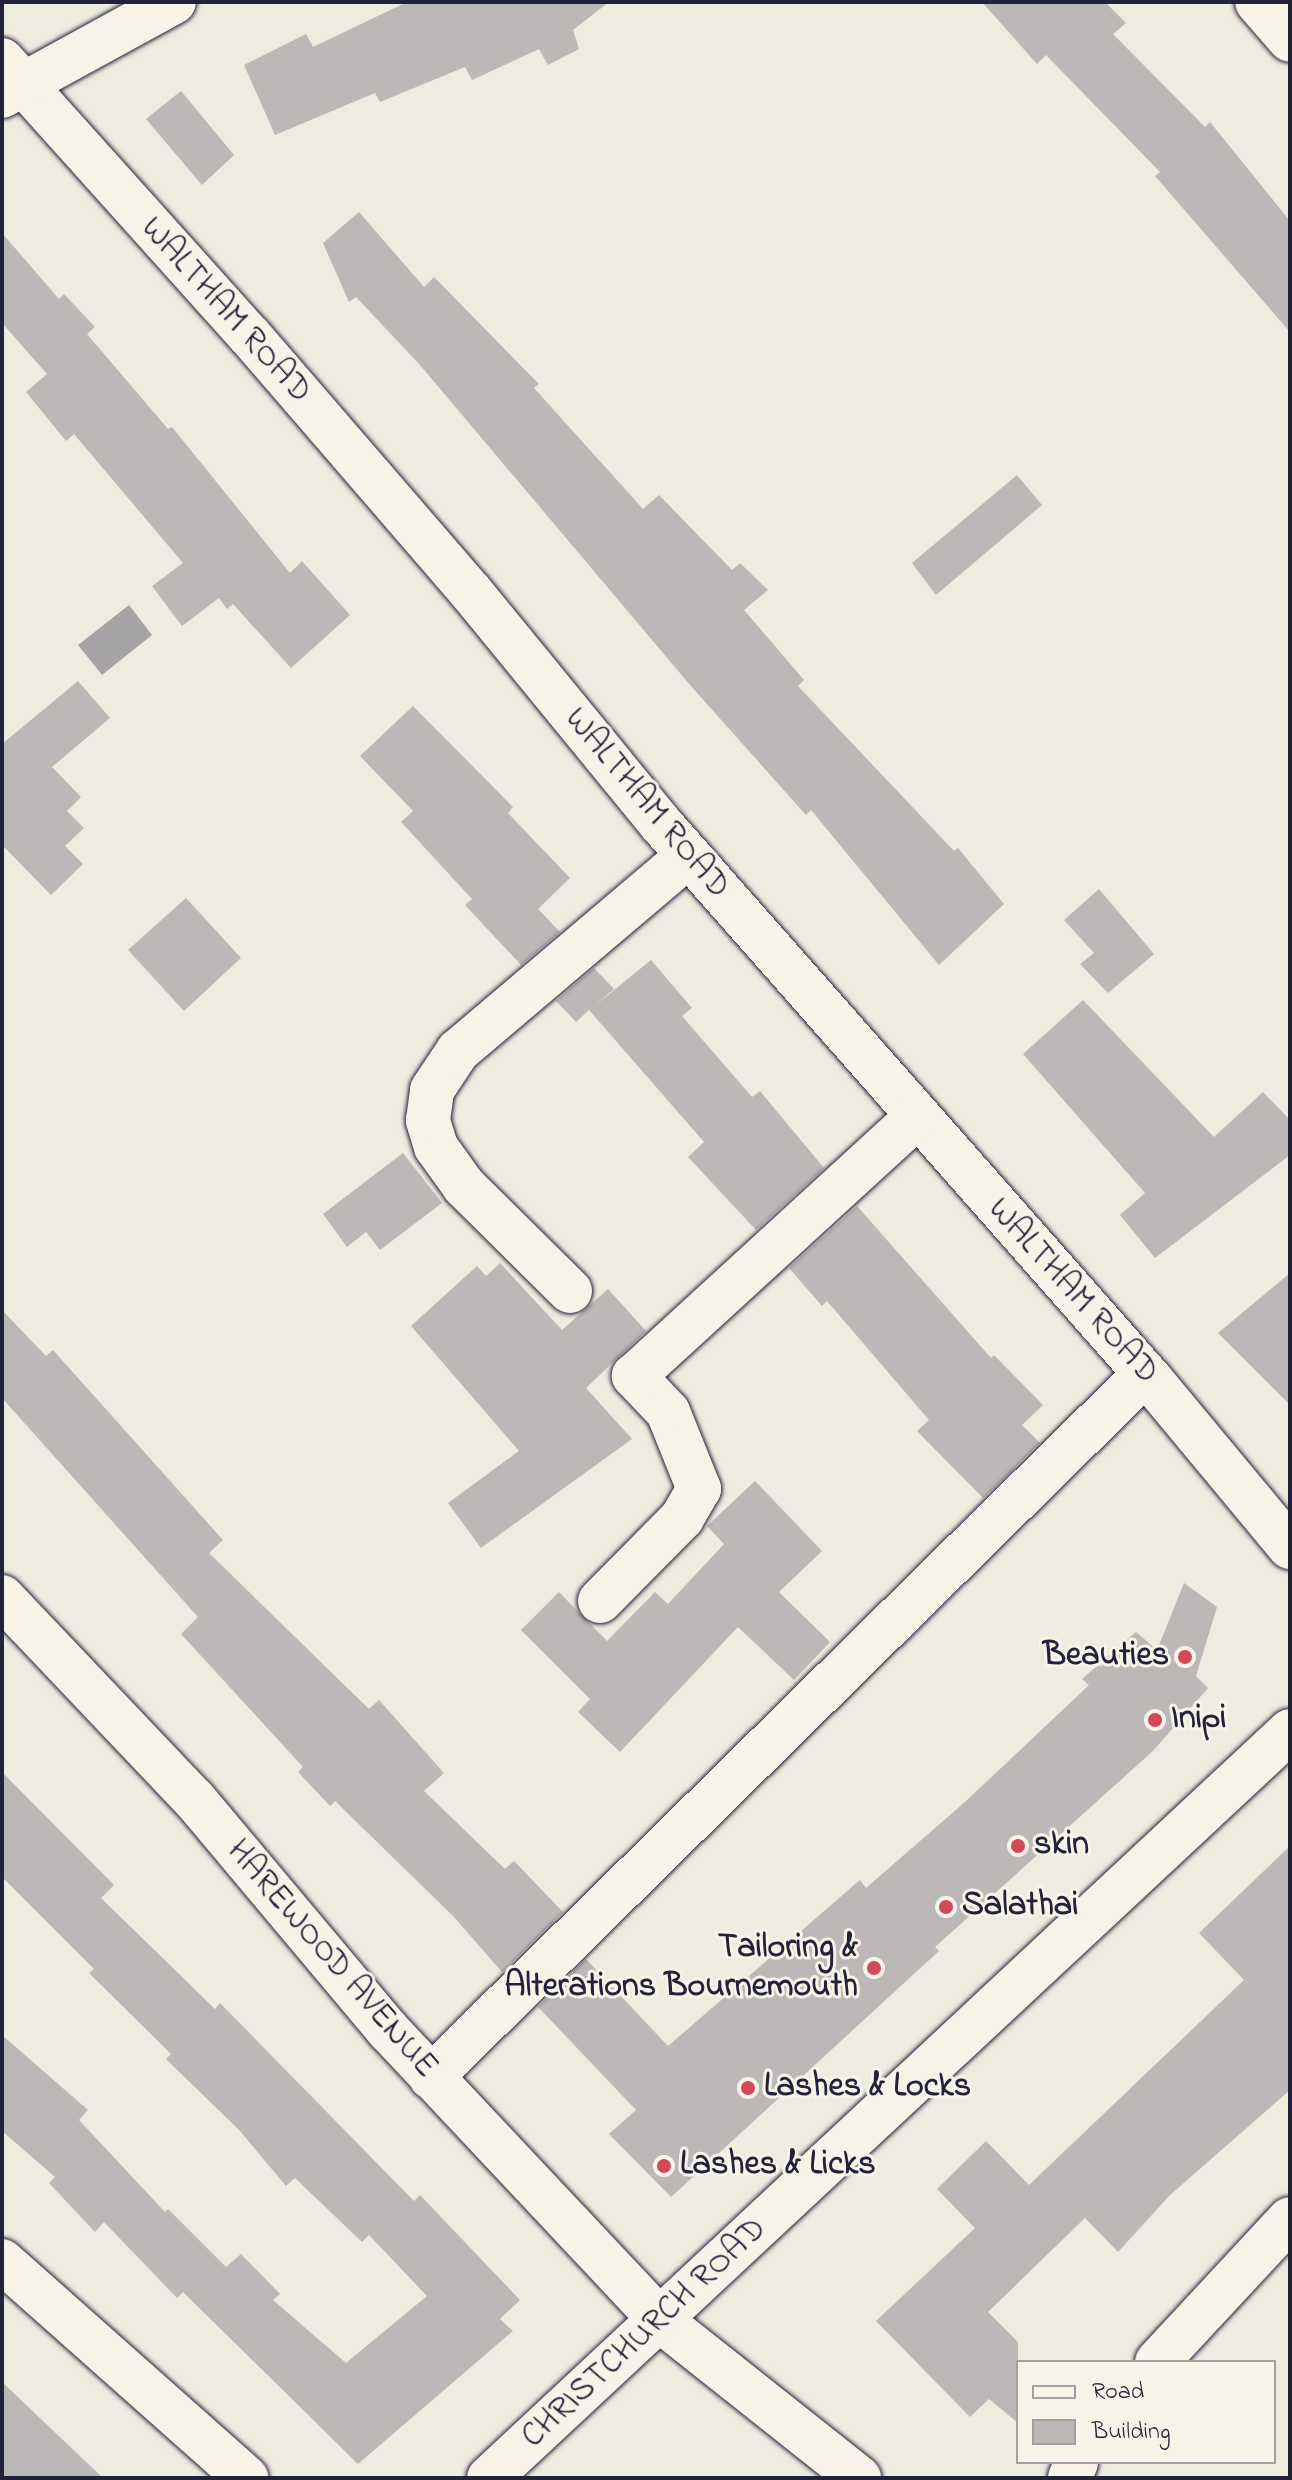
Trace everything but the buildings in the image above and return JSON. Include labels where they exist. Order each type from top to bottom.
[{"type":"street","points":[[9,80],[174,2]]},
{"type":"street","points":[[1257,2],[1290,40]]},
{"type":"street","name":"WALTHAM ROAD","points":[[9,80],[471,592],[688,856],[1145,1374],[1290,1547]]},
{"type":"street","points":[[570,1291],[464,1186],[436,1147],[428,1120],[432,1090],[458,1051],[688,856]]},
{"type":"street","points":[[600,1601],[682,1518],[699,1489],[668,1412],[634,1376],[917,1117]]},
{"type":"street","points":[[431,2077],[1145,1374]]},
{"type":"street","name":"HAREWOOD AVENUE","points":[[2,1597],[194,1799],[431,2077],[661,2321],[859,2478]]},
{"type":"street","name":"CHRISTCHURCH ROAD","points":[[489,2478],[661,2321],[1290,1731]]},
{"type":"street","points":[[1159,2360],[1290,2219]]},
{"type":"street","points":[[2,2261],[246,2478]]},
{"type":"shaded area","points":[[129,605],[152,635],[102,675],[78,645]]},
{"type":"place","name":"Beauties","points":[[1185,1657]]},
{"type":"place","name":"Inipi","points":[[1155,1720]]},
{"type":"place","name":"skin","points":[[1018,1846]]},
{"type":"place","name":"Salathai","points":[[946,1907]]},
{"type":"place","name":"Tailoring & Alterations Bournemouth","points":[[874,1968]]},
{"type":"place","name":"Lashes & Locks","points":[[748,2088]]},
{"type":"place","name":"Lashes & Licks","points":[[664,2166]]}]
